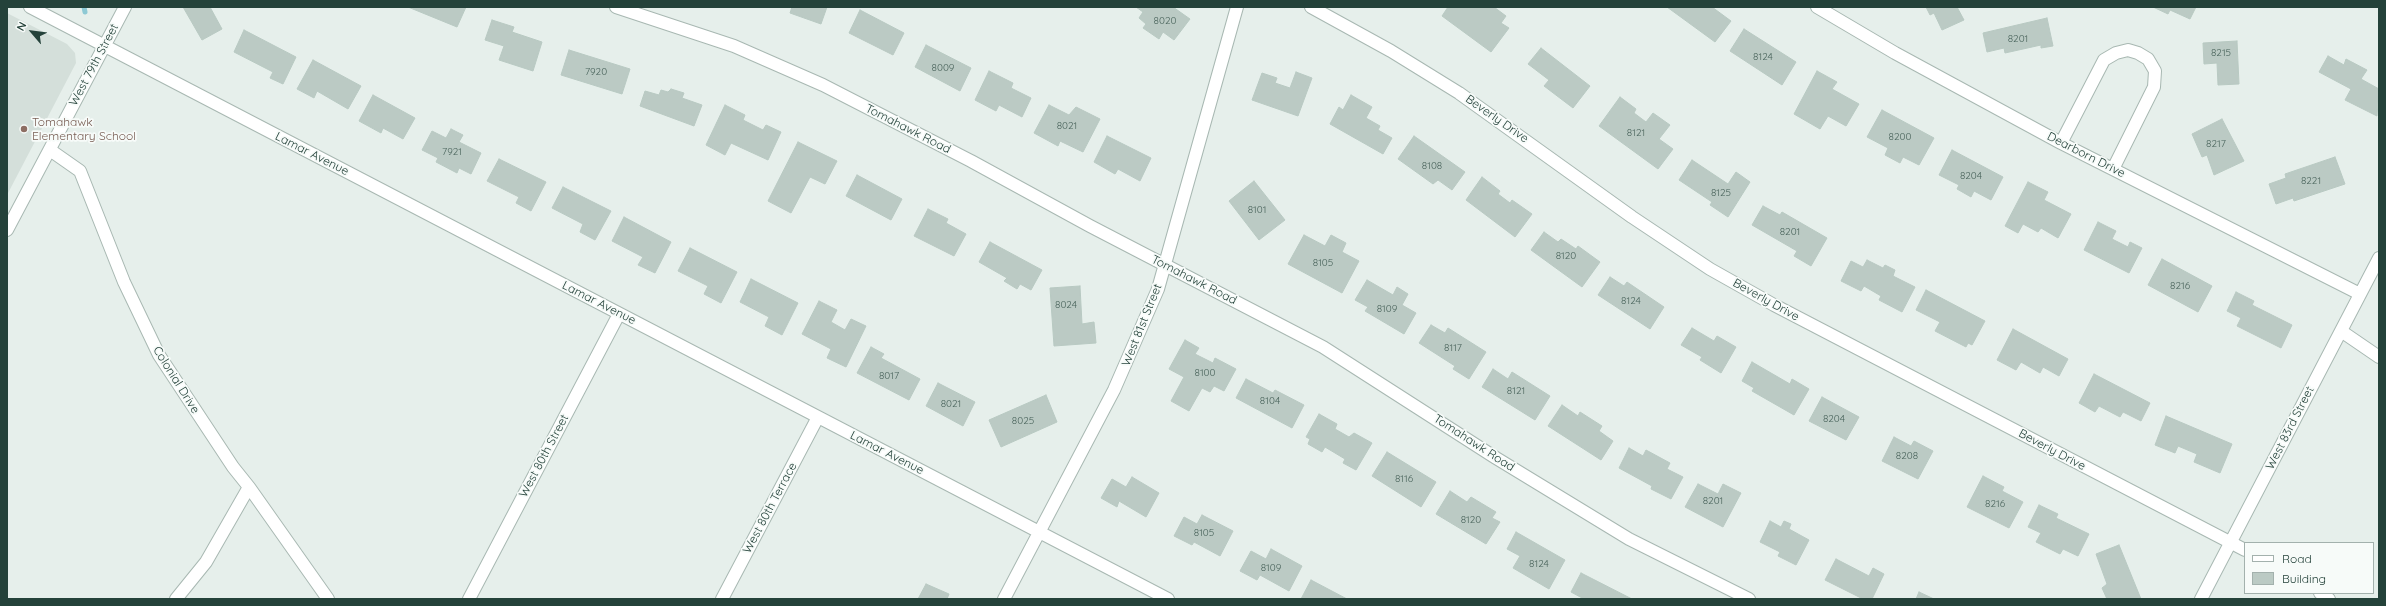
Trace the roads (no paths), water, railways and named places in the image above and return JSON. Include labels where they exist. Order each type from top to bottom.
[{"type":"street","name":"Lamar Avenue","points":[[30,7],[1168,599]]},
{"type":"street","name":"West 79th Street","points":[[7,230],[125,7]]},
{"type":"street","name":"Tomahawk Road","points":[[616,7],[734,46],[822,85],[1165,264],[1323,347],[1496,458],[1629,539],[1749,599]]},
{"type":"street","name":"West 81st Street","points":[[1004,599],[1114,390],[1137,342],[1165,264],[1237,7]]},
{"type":"street","name":"Beverly Drive","points":[[1311,7],[1391,51],[1459,93],[1632,217],[1710,269],[1781,309],[2244,550]]},
{"type":"street","name":"Dearborn Drive","points":[[1817,7],[1833,12],[1895,53],[2061,143],[2360,294]]},
{"type":"street","points":[[2061,143],[2104,60],[2128,50],[2138,53],[2148,59],[2155,71],[2154,87],[2113,169]]},
{"type":"street","name":"Colonial Drive","points":[[50,150],[80,171],[124,282],[159,355],[228,460],[249,487],[328,599]]},
{"type":"street","name":"West 83rd Street","points":[[2201,599],[2379,258]]},
{"type":"street","name":"West 80th Street","points":[[469,599],[619,314]]},
{"type":"street","points":[[2341,331],[2379,357]]},
{"type":"street","name":"West 80th Terrace","points":[[722,599],[818,417]]},
{"type":"street","points":[[176,599],[206,562],[249,487]]},
{"type":"waterway","points":[[84,7],[85,12]]},
{"type":"place","name":"Tomahawk Elementary School","points":[[24,129]]}]
